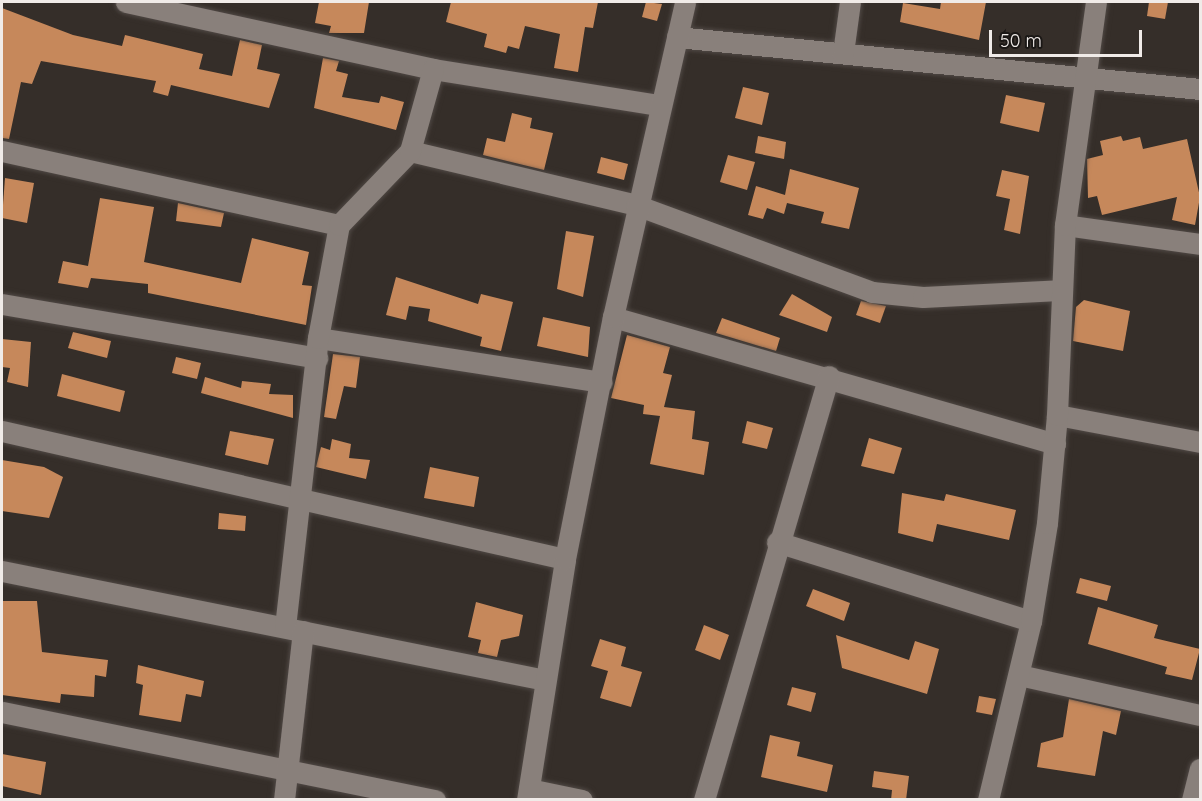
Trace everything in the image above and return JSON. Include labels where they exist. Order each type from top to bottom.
[{"type":"street","points":[[126,2],[433,69],[658,105]]},
{"type":"street","points":[[582,800],[528,794],[565,559],[636,205],[658,105],[685,2]]},
{"type":"street","points":[[843,53],[850,2]]},
{"type":"street","points":[[988,800],[1031,621],[1055,444],[1059,290],[1065,225],[1083,77],[1096,2]]},
{"type":"street","points":[[677,37],[1200,89]]},
{"type":"street","points":[[284,800],[290,768],[294,629],[303,498],[318,348],[339,225],[410,151],[433,69]]},
{"type":"street","points":[[2,151],[339,225]]},
{"type":"street","points":[[410,151],[636,205],[872,292],[923,297],[1059,290]]},
{"type":"street","points":[[1065,225],[1200,244]]},
{"type":"street","points":[[2,304],[318,348],[602,382]]},
{"type":"street","points":[[613,317],[829,376],[1055,444]]},
{"type":"street","points":[[704,800],[777,542],[829,376]]},
{"type":"street","points":[[1057,415],[1200,442]]},
{"type":"street","points":[[2,431],[565,559]]},
{"type":"street","points":[[777,542],[1031,621]]},
{"type":"street","points":[[2,571],[545,680]]},
{"type":"street","points":[[1019,675],[1200,716]]},
{"type":"street","points":[[2,712],[290,768],[435,800]]},
{"type":"street","points":[[1192,800],[1200,769]]},
{"type":"building","points":[[319,2],[369,2],[364,33],[329,33],[331,26],[315,23]]},
{"type":"building","points":[[451,2],[598,2],[593,28],[585,27],[578,72],[554,68],[560,34],[525,26],[519,49],[508,46],[506,53],[484,47],[487,34],[446,22]]},
{"type":"building","points":[[646,2],[662,4],[657,21],[642,17]]},
{"type":"building","points":[[941,2],[986,2],[979,40],[900,22],[903,3],[940,9]]},
{"type":"building","points":[[1149,2],[1168,2],[1165,19],[1147,16]]},
{"type":"building","points":[[2,8],[73,35],[122,46],[125,35],[203,54],[199,69],[232,76],[240,40],[262,45],[257,69],[280,74],[269,108],[171,85],[168,96],[153,92],[156,81],[41,61],[32,84],[21,82],[9,139],[2,138]]},
{"type":"building","points":[[323,58],[339,61],[336,71],[348,74],[342,97],[379,103],[381,96],[404,102],[396,130],[314,108]]},
{"type":"building","points":[[743,87],[769,93],[762,125],[735,118]]},
{"type":"building","points":[[1006,95],[1045,103],[1039,132],[1000,123]]},
{"type":"building","points":[[512,113],[532,118],[530,128],[553,133],[544,170],[483,155],[487,138],[505,142]]},
{"type":"building","points":[[758,136],[786,142],[784,159],[755,153]]},
{"type":"building","points":[[1121,136],[1123,141],[1140,137],[1143,149],[1187,139],[1200,197],[1195,225],[1172,220],[1177,197],[1102,215],[1097,196],[1088,198],[1087,159],[1103,155],[1100,141]]},
{"type":"building","points":[[728,155],[755,162],[747,190],[720,182]]},
{"type":"building","points":[[601,157],[628,164],[624,180],[597,173]]},
{"type":"building","points":[[790,169],[859,188],[849,229],[821,223],[824,212],[787,203],[784,214],[767,208],[763,219],[748,215],[756,186],[785,195]]},
{"type":"building","points":[[1002,170],[1029,176],[1020,234],[1004,230],[1010,199],[996,196]]},
{"type":"building","points":[[5,178],[34,183],[27,223],[2,218]]},
{"type":"building","points":[[100,198],[154,207],[144,262],[241,283],[252,238],[309,252],[302,285],[312,286],[306,325],[148,293],[148,284],[91,278],[88,288],[58,283],[63,261],[88,266]]},
{"type":"building","points":[[178,203],[224,213],[221,227],[176,221]]},
{"type":"building","points":[[566,231],[594,236],[583,297],[557,289]]},
{"type":"building","points":[[396,277],[478,304],[481,294],[513,302],[501,351],[480,346],[482,337],[428,321],[430,309],[409,306],[406,320],[386,315]]},
{"type":"building","points":[[792,294],[832,317],[827,332],[779,315]]},
{"type":"building","points":[[1084,300],[1130,311],[1123,351],[1073,341],[1076,307]]},
{"type":"building","points":[[861,301],[886,306],[880,323],[856,315]]},
{"type":"building","points":[[543,317],[590,327],[588,357],[537,346]]},
{"type":"building","points":[[722,318],[780,338],[776,351],[716,333]]},
{"type":"building","points":[[73,332],[111,341],[107,358],[68,348]]},
{"type":"building","points":[[627,335],[670,347],[663,373],[672,375],[664,407],[695,411],[692,439],[709,442],[704,475],[650,464],[660,416],[643,414],[644,405],[611,398]]},
{"type":"building","points":[[2,339],[31,342],[28,387],[7,382],[10,368],[2,367]]},
{"type":"building","points":[[333,354],[360,357],[356,388],[344,386],[336,419],[324,417]]},
{"type":"building","points":[[176,357],[201,363],[197,379],[172,373]]},
{"type":"building","points":[[62,374],[125,391],[120,412],[57,396]]},
{"type":"building","points":[[205,377],[241,388],[242,381],[271,384],[269,394],[293,395],[293,418],[201,393]]},
{"type":"building","points":[[747,421],[773,428],[767,449],[742,443]]},
{"type":"building","points":[[230,431],[274,439],[268,465],[225,455]]},
{"type":"building","points":[[869,438],[902,448],[894,474],[861,466]]},
{"type":"building","points":[[332,439],[351,444],[349,458],[370,460],[366,479],[316,467],[321,447],[330,450]]},
{"type":"building","points":[[2,460],[44,467],[63,477],[49,518],[2,511]]},
{"type":"building","points":[[430,467],[479,477],[474,507],[424,498]]},
{"type":"building","points":[[902,493],[944,501],[946,494],[1016,510],[1009,540],[937,524],[933,542],[898,533]]},
{"type":"building","points":[[219,513],[246,516],[245,531],[218,529]]},
{"type":"building","points":[[1080,578],[1111,586],[1107,601],[1076,593]]},
{"type":"building","points":[[813,589],[850,603],[844,621],[806,606]]},
{"type":"building","points":[[2,601],[37,601],[42,652],[108,660],[106,677],[95,675],[94,697],[61,694],[60,703],[2,695]]},
{"type":"building","points":[[476,602],[523,615],[519,636],[501,640],[497,657],[478,653],[481,640],[468,637]]},
{"type":"building","points":[[1098,607],[1158,625],[1154,638],[1200,649],[1192,680],[1165,674],[1167,667],[1088,644]]},
{"type":"building","points":[[704,625],[729,635],[720,660],[695,650]]},
{"type":"building","points":[[836,635],[909,660],[915,641],[939,649],[927,694],[842,668]]},
{"type":"building","points":[[600,639],[626,647],[621,666],[642,672],[631,707],[600,698],[608,671],[591,666]]},
{"type":"building","points":[[138,665],[204,681],[201,697],[186,694],[181,722],[139,715],[143,685],[136,683]]},
{"type":"building","points":[[792,687],[816,693],[811,712],[787,705]]},
{"type":"building","points":[[979,696],[996,699],[992,715],[976,712]]},
{"type":"building","points":[[1069,699],[1121,711],[1116,735],[1103,731],[1095,776],[1037,767],[1041,743],[1063,737]]},
{"type":"building","points":[[770,735],[800,742],[797,756],[833,765],[827,792],[761,777]]},
{"type":"building","points":[[2,754],[46,762],[41,795],[2,786]]},
{"type":"building","points":[[874,771],[909,776],[906,800],[891,800],[892,790],[872,787]]}]
